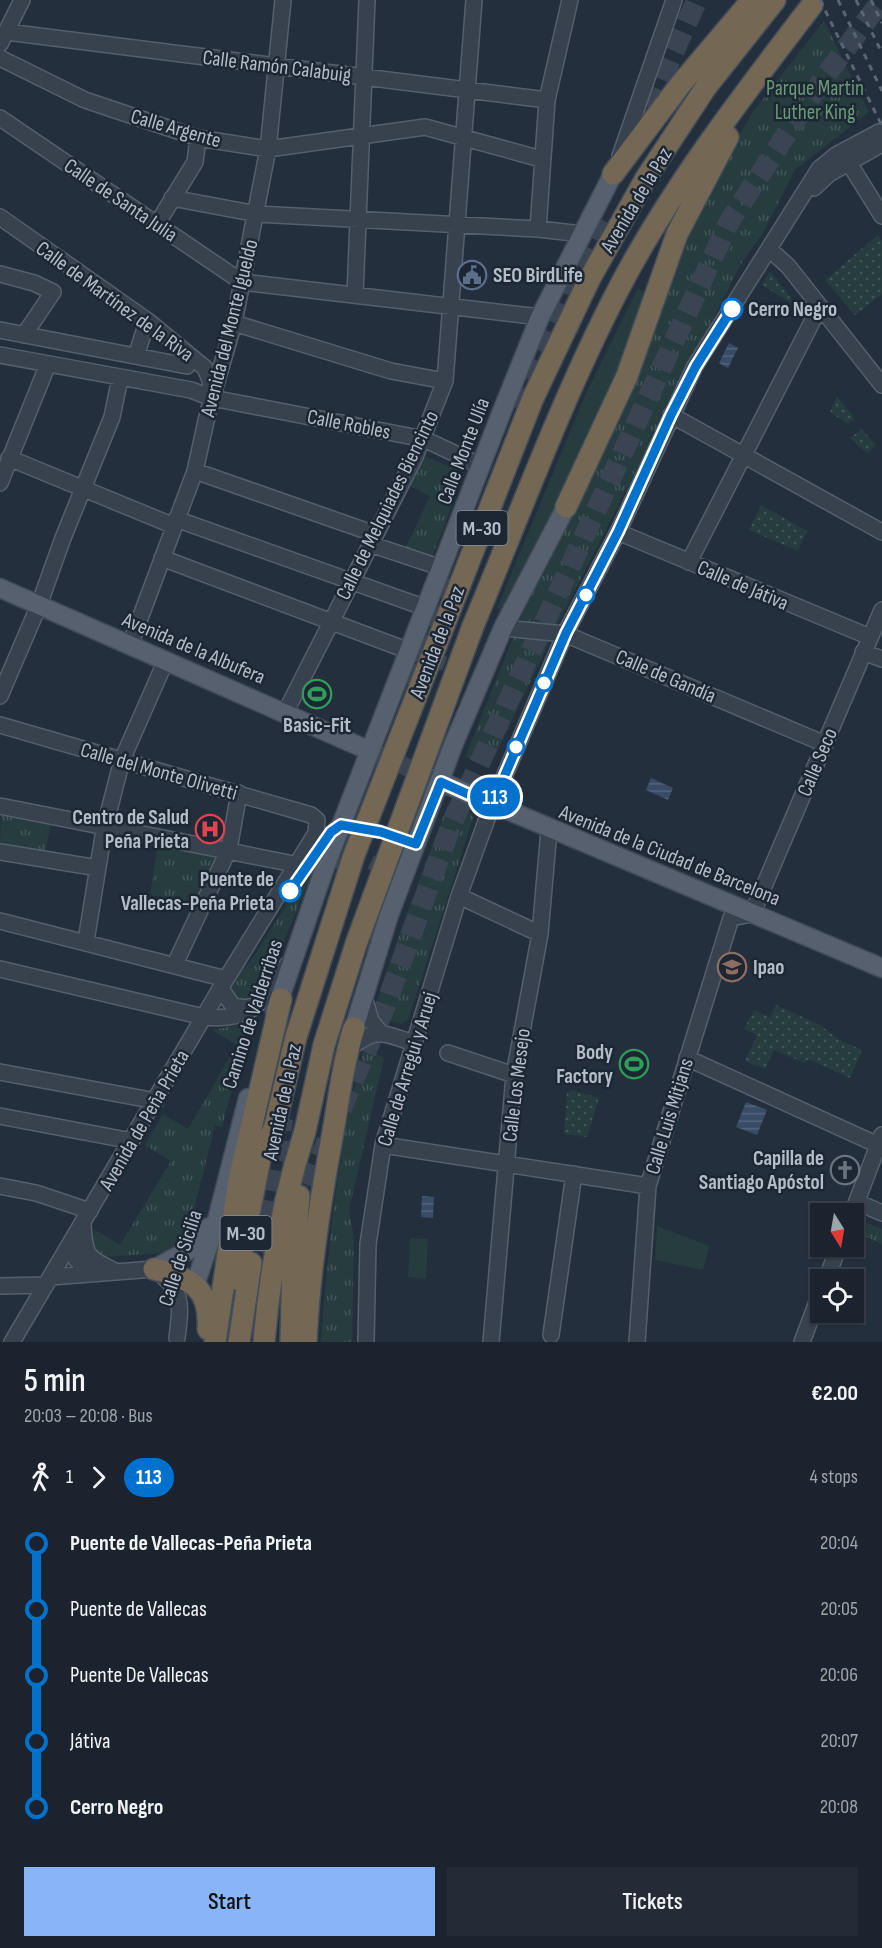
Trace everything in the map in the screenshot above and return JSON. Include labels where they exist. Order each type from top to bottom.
[{"type":"highway","points":[[613,174],[680,86],[752,0]]},
{"type":"highway","name":"Avenida de la Paz","points":[[239,1342],[275,1126],[296,1037],[354,855],[533,398],[589,280],[646,178],[700,96],[775,0]]},
{"type":"highway","name":"Avenida de la Paz","points":[[264,1342],[277,1244],[293,1167],[305,1131],[324,1045],[356,944],[473,626],[560,416],[618,290],[674,194],[812,5]]},
{"type":"highway","points":[[566,507],[627,376],[677,234],[764,69]]},
{"type":"highway","points":[[215,1342],[239,1180],[281,999]]},
{"type":"highway","points":[[306,1342],[308,1292],[339,1086],[354,1028]]},
{"type":"highway","name":"M-30","points":[[222,1342],[260,1160],[275,1126]]},
{"type":"highway","points":[[292,1342],[293,1259],[305,1131]]},
{"type":"highway","points":[[154,1269],[182,1277],[195,1285],[208,1310],[207,1342]]},
{"type":"highway","points":[[292,1342],[299,1313],[308,1292]]},
{"type":"main road","name":"Calle Monte Ulía","points":[[370,751],[540,317],[613,174]]},
{"type":"main road","points":[[354,1028],[389,915],[454,743],[503,627],[566,507]]},
{"type":"main road","name":"Avenida de la Albufera","points":[[0,588],[370,751]]},
{"type":"main road","name":"Camino de Valderribas","points":[[224,1192],[258,1058],[281,999],[294,955],[341,825],[370,751]]},
{"type":"main road","name":"Avenida de la Ciudad de Barcelona","points":[[441,782],[549,830],[882,968]]},
{"type":"main road","points":[[154,1269],[183,1255],[198,1242],[210,1226],[224,1192]]},
{"type":"main road","name":"Calle de Sicilia","points":[[195,1285],[224,1192]]},
{"type":"street","points":[[2,40],[22,0]]},
{"type":"street","name":"Avenida del Monte Igueldo","points":[[130,645],[195,471],[212,398],[234,323],[268,149],[283,0]]},
{"type":"street","points":[[355,296],[367,0]]},
{"type":"street","name":"Calle de Melquiades Biencinto","points":[[285,712],[424,439],[445,381],[474,0]]},
{"type":"street","points":[[538,229],[541,159],[547,100],[570,0]]},
{"type":"street","points":[[613,174],[674,0]]},
{"type":"street","name":"Calle Ramón Calabuig","points":[[2,40],[276,65],[547,100]]},
{"type":"street","name":"Calle Argente","points":[[0,58],[85,100],[198,138],[268,149],[362,134],[425,127],[541,159]]},
{"type":"street","name":"Calle de Santa Julia","points":[[0,118],[242,282]]},
{"type":"street","points":[[157,224],[195,162],[198,138]]},
{"type":"street","points":[[798,206],[821,181],[849,163],[880,138]]},
{"type":"street","points":[[798,206],[810,182],[827,162],[880,138]]},
{"type":"street","points":[[849,163],[882,216]]},
{"type":"street","points":[[172,198],[257,214],[457,224],[582,234]]},
{"type":"street","name":"Calle de Arregui y Aruej","points":[[366,1342],[368,1244],[382,1144],[459,896],[492,805],[566,633],[618,532],[696,366],[798,206]]},
{"type":"street","name":"Calle de Martínez de la Riva","points":[[0,217],[148,321],[205,368],[210,380],[212,398]]},
{"type":"street","points":[[769,249],[788,266],[882,385]]},
{"type":"street","points":[[0,274],[34,283],[53,292],[24,334]]},
{"type":"street","points":[[242,282],[540,317]]},
{"type":"street","points":[[688,562],[745,456],[813,320],[822,309]]},
{"type":"street","points":[[234,323],[391,371],[445,381]]},
{"type":"street","points":[[136,356],[146,325]]},
{"type":"street","points":[[0,330],[187,366]]},
{"type":"street","name":"Calle Robles","points":[[0,355],[199,392],[212,398],[424,439],[481,466]]},
{"type":"street","points":[[0,483],[48,364]]},
{"type":"street","points":[[0,696],[39,606],[82,488],[112,417],[120,378]]},
{"type":"street","points":[[671,415],[882,532]]},
{"type":"street","points":[[9,458],[43,470],[122,505],[351,580],[426,608]]},
{"type":"street","points":[[195,471],[442,568]]},
{"type":"street","name":"Calle de Játiva","points":[[618,532],[870,637]]},
{"type":"street","points":[[162,558],[409,651]]},
{"type":"street","name":"Calle Seco","points":[[752,914],[882,610]]},
{"type":"street","name":"Calle de Gandía","points":[[503,627],[566,633],[825,744]]},
{"type":"street","points":[[863,652],[882,659]]},
{"type":"street","points":[[86,941],[105,826],[122,760],[166,660]]},
{"type":"street","name":"Calle del Monte Olivetti","points":[[0,725],[239,793],[311,815],[317,820]]},
{"type":"street","points":[[175,964],[229,849],[239,793]]},
{"type":"street","points":[[0,806],[229,849],[289,863]]},
{"type":"street","name":"Avenida de Peña Prieta","points":[[12,1342],[204,1017],[316,833],[317,820]]},
{"type":"street","name":"Avenida de Peña Prieta","points":[[277,898],[290,891],[331,832],[341,825]]},
{"type":"street","name":"Calle Los Mesejo","points":[[491,1342],[514,1076],[540,934],[549,830]]},
{"type":"street","points":[[0,852],[98,868]]},
{"type":"street","points":[[459,896],[540,934]]},
{"type":"street","name":"Calle Luis Mitjans","points":[[637,1342],[648,1186],[731,918],[752,914]]},
{"type":"street","points":[[0,921],[175,964],[224,984],[225,999],[232,1006],[246,1008],[260,1004]]},
{"type":"street","points":[[0,969],[204,1017],[221,1019],[240,1016],[260,1004],[294,955]]},
{"type":"street","points":[[364,997],[371,1021],[380,1032]]},
{"type":"street","points":[[347,1050],[368,1035],[380,1032],[414,1043]]},
{"type":"street","points":[[448,1053],[514,1076]]},
{"type":"street","points":[[687,1058],[880,1140],[856,1203]]},
{"type":"street","points":[[0,1072],[156,1101]]},
{"type":"street","points":[[0,1116],[132,1141]]},
{"type":"street","points":[[382,1144],[648,1186]]},
{"type":"street","points":[[551,1335],[574,1174]]},
{"type":"street","points":[[0,1186],[36,1193],[87,1218],[86,1252],[91,1259],[115,1271]]},
{"type":"street","points":[[864,1210],[882,1213]]},
{"type":"street","points":[[70,1246],[73,1259],[80,1264],[95,1269],[115,1271]]},
{"type":"street","points":[[0,1286],[115,1271],[154,1269]]},
{"type":"street","name":"Calle de Sicilia","points":[[154,1269],[171,1283],[178,1293],[180,1302],[176,1340]]},
{"type":"street","name":"Calle de Sicilia","points":[[176,1340],[195,1285]]},
{"type":"street","points":[[802,1342],[810,1321]]},
{"type":"green space","name":"Parque Martin Luther King","points":[[824,21],[869,112],[795,170],[763,233],[741,264],[560,620],[489,768],[465,757],[522,616],[641,368],[706,188],[755,109]]},
{"type":"green space","points":[[878,235],[882,241],[882,294],[855,315],[825,280]]},
{"type":"green space","points":[[770,271],[796,305],[796,306],[762,285]]},
{"type":"green space","points":[[638,288],[643,292],[644,301],[607,403],[506,611],[497,608],[586,393]]},
{"type":"green space","points":[[837,396],[855,419],[848,424],[830,412]]},
{"type":"green space","points":[[862,429],[876,446],[867,453],[850,438]]},
{"type":"green space","points":[[426,457],[454,468],[462,480],[428,567],[404,551],[430,496],[408,485],[421,458]]},
{"type":"green space","points":[[761,505],[807,531],[798,551],[749,530]]},
{"type":"green space","points":[[448,804],[474,815],[408,1020],[401,1024],[381,1018],[375,1007],[402,926]]},
{"type":"green space","points":[[1,813],[51,824],[45,852],[0,845]]},
{"type":"green space","points":[[330,837],[318,858],[268,981],[253,1000],[243,1004],[230,1000],[230,983],[234,974],[248,965]]},
{"type":"green space","points":[[158,842],[223,854],[199,903],[150,895]]},
{"type":"green space","points":[[776,1005],[820,1025],[838,1039],[862,1050],[850,1078],[808,1059],[805,1063],[774,1050],[765,1069],[745,1061],[757,1035],[744,1029],[754,1010],[770,1017]]},
{"type":"green space","points":[[249,1023],[222,1127],[215,1125],[195,1205],[194,1220],[188,1233],[176,1245],[162,1253],[105,1257],[101,1255],[94,1246],[95,1230],[120,1245],[171,1161],[145,1145],[163,1114],[188,1129],[237,1045],[212,1030]]},
{"type":"green space","points":[[364,1047],[384,1058],[349,1210],[354,1238],[352,1342],[321,1342],[327,1268],[341,1156]]},
{"type":"green space","points":[[572,1090],[599,1098],[587,1137],[564,1134],[567,1092]]},
{"type":"green space","points":[[867,1223],[882,1229],[882,1244],[864,1236]]},
{"type":"green space","points":[[657,1226],[709,1246],[703,1270],[655,1260]]},
{"type":"green space","points":[[410,1238],[428,1239],[426,1279],[408,1277]]},
{"type":"water","points":[[729,343],[738,348],[728,368],[719,363]]},
{"type":"water","points":[[651,778],[673,788],[668,800],[646,790]]},
{"type":"water","points":[[746,1102],[767,1110],[757,1135],[736,1127]]},
{"type":"water","points":[[422,1196],[434,1197],[433,1218],[421,1217]]},
{"type":"tunnel","points":[[636,136],[697,0]]},
{"type":"tunnel","points":[[341,1109],[385,1007],[452,823],[729,222],[820,83],[882,0]]},
{"type":"tunnel","points":[[512,406],[604,209]]},
{"type":"tunnel","points":[[411,685],[445,577]]},
{"type":"tunnel","points":[[409,651],[482,677]]},
{"type":"tunnel","points":[[370,751],[441,782]]},
{"type":"tunnel","points":[[341,825],[381,832],[416,844]]},
{"type":"tunnel","points":[[326,864],[357,858],[378,866],[385,872],[389,912]]},
{"type":"tunnel","points":[[253,1282],[283,1118]]},
{"type":"tunnel","points":[[296,1214],[327,1141]]},
{"type":"railway","points":[[820,0],[882,126]]},
{"type":"railway","points":[[838,0],[882,91]]},
{"type":"railway","points":[[856,0],[882,53]]},
{"type":"railway","points":[[871,0],[882,23]]},
{"type":"bus line","name":"113","points":[[290,891],[331,832],[341,825],[381,832],[416,844],[441,782],[492,805],[566,633],[618,532],[671,415],[696,366],[732,309]]},
{"type":"place","name":"SEO BirdLife","points":[[472,275]]},
{"type":"place","name":"Cerro Negro","points":[[732,309]]},
{"type":"place","name":"Basic-Fit","points":[[317,694]]},
{"type":"place","name":"Centro de Salud Peña Prieta","points":[[210,829]]},
{"type":"place","name":"Puente de Vallecas-Peña Prieta","points":[[290,891]]},
{"type":"place","name":"Ipao","points":[[732,967]]},
{"type":"place","name":"Body Factory","points":[[634,1064]]},
{"type":"place","name":"Capilla de Santiago Apóstol","points":[[845,1170]]}]
